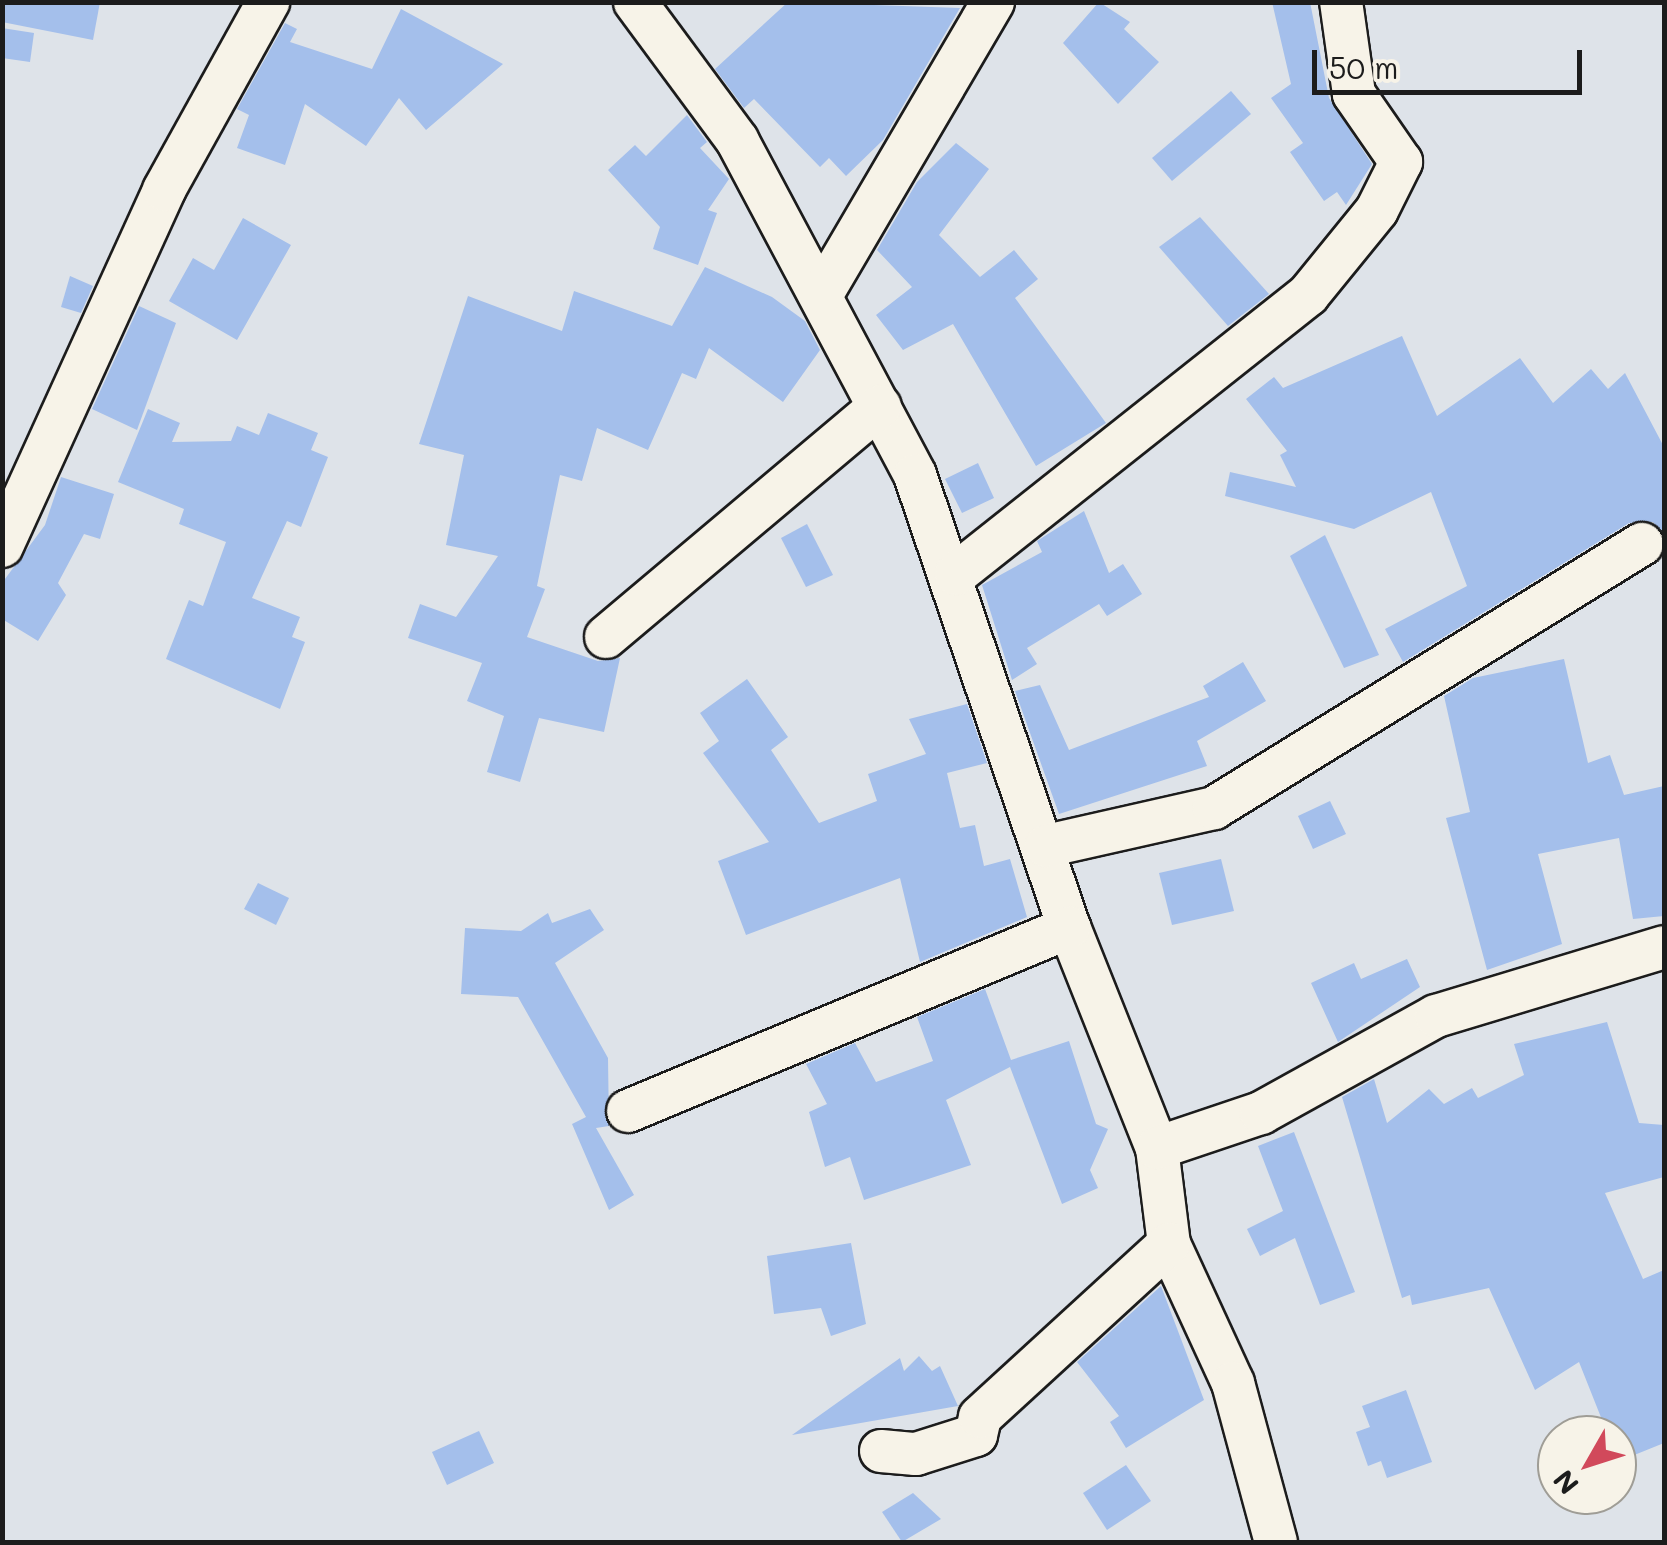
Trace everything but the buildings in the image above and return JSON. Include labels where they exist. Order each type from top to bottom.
[{"type":"street","points":[[2,546],[164,190],[268,2]]},
{"type":"street","points":[[635,2],[737,140],[823,292],[956,574],[1069,927],[1157,1148],[1169,1244],[1233,1382],[1276,1542]]},
{"type":"street","points":[[823,292],[993,2]]},
{"type":"street","points":[[956,574],[1308,295],[1376,210],[1400,162],[1354,94],[1341,2]]},
{"type":"street","points":[[606,636],[880,406]]},
{"type":"street","points":[[1046,846],[1214,808],[1642,544]]},
{"type":"street","points":[[628,1111],[1069,927]]},
{"type":"street","points":[[1157,1148],[1261,1113],[1436,1016],[1664,948]]},
{"type":"street","points":[[881,1450],[916,1454],[976,1435],[980,1417],[1169,1244]]}]
